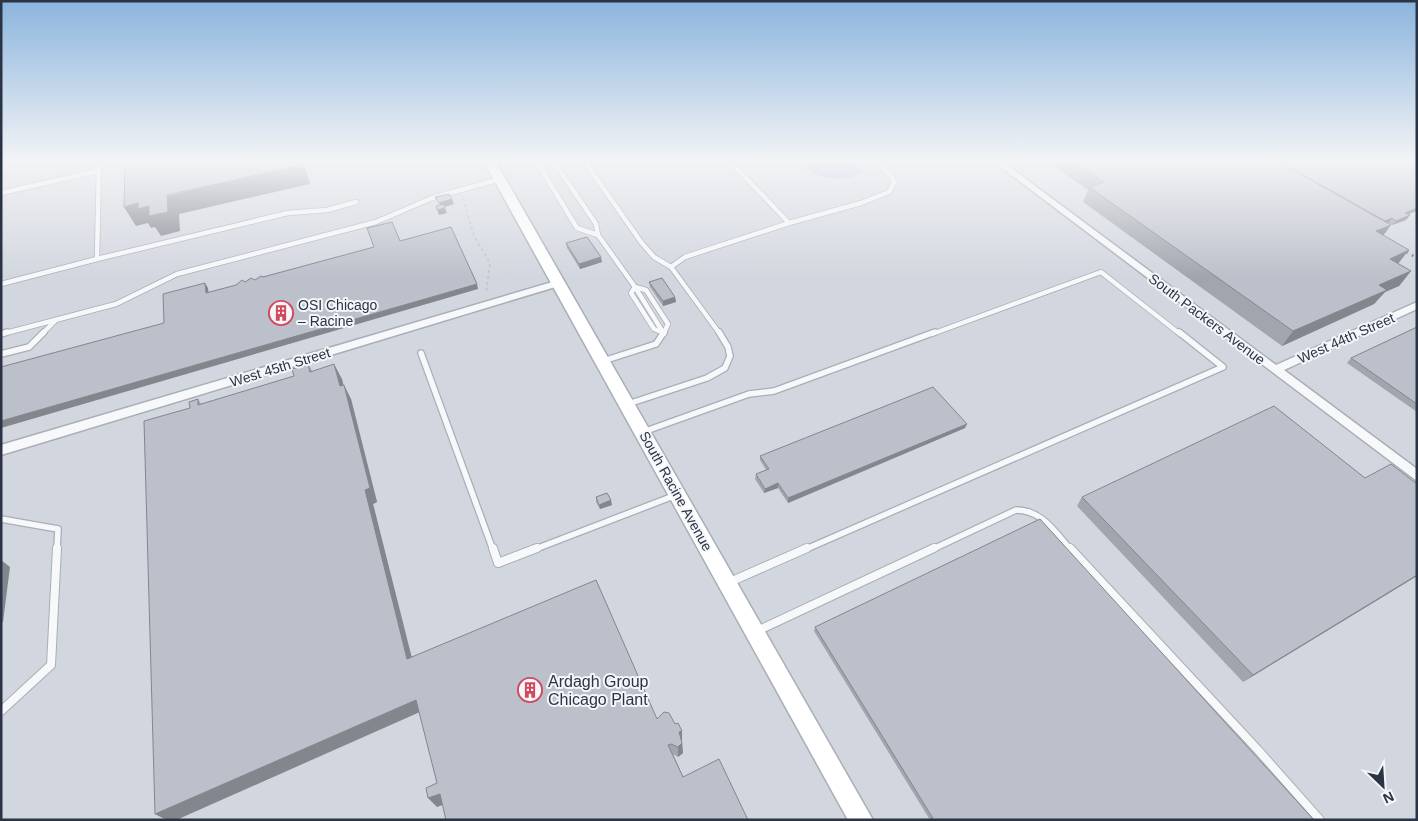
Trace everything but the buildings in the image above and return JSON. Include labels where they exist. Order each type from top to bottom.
[{"type":"street","name":"South Racine Avenue","points":[[512,200],[861,820]]},
{"type":"street","name":"South Packers Avenue","points":[[1049,200],[1417,476]]},
{"type":"street","name":"West 45th Street","points":[[1,450],[560,284]]},
{"type":"street","name":"West 44th Street","points":[[1275,370],[1417,305]]},
{"type":"lane","points":[[97,259],[98,200]]},
{"type":"lane","points":[[1,334],[116,304],[178,274],[376,222],[427,200]]},
{"type":"lane","points":[[560,200],[577,228],[598,235]]},
{"type":"lane","points":[[580,200],[596,224],[598,235],[635,287],[646,290],[668,324],[656,344],[603,361]]},
{"type":"lane","points":[[612,200],[654,257],[671,267],[715,326],[728,347],[730,356],[724,368],[707,378],[628,404]]},
{"type":"lane","points":[[768,200],[790,223]]},
{"type":"lane","points":[[671,267],[685,257],[868,200]]},
{"type":"lane","points":[[1,284],[288,213],[327,210],[356,202]]},
{"type":"lane","points":[[643,432],[749,394],[774,391],[1101,272],[1222,367],[728,583]]},
{"type":"lane","points":[[635,287],[632,293],[654,329],[664,333]]},
{"type":"lane","points":[[1,354],[29,347],[56,320]]},
{"type":"lane","points":[[421,353],[498,563],[678,494]]},
{"type":"lane","points":[[756,632],[1016,510],[1028,510],[1048,525],[1258,750],[1320,820]]},
{"type":"lane","points":[[1,519],[58,529],[50,665],[1,711]]},
{"type":"path","points":[[464,200],[474,236],[490,263],[486,295]]},
{"type":"shaded area","points":[[1,200],[1417,200],[1417,820],[1,820]]},
{"type":"railway","points":[[1395,245],[1417,258]]},
{"type":"place","name":"OSI Chicago – Racine","points":[[281,313]]},
{"type":"place","name":"Ardagh Group Chicago Plant","points":[[530,690]]}]
